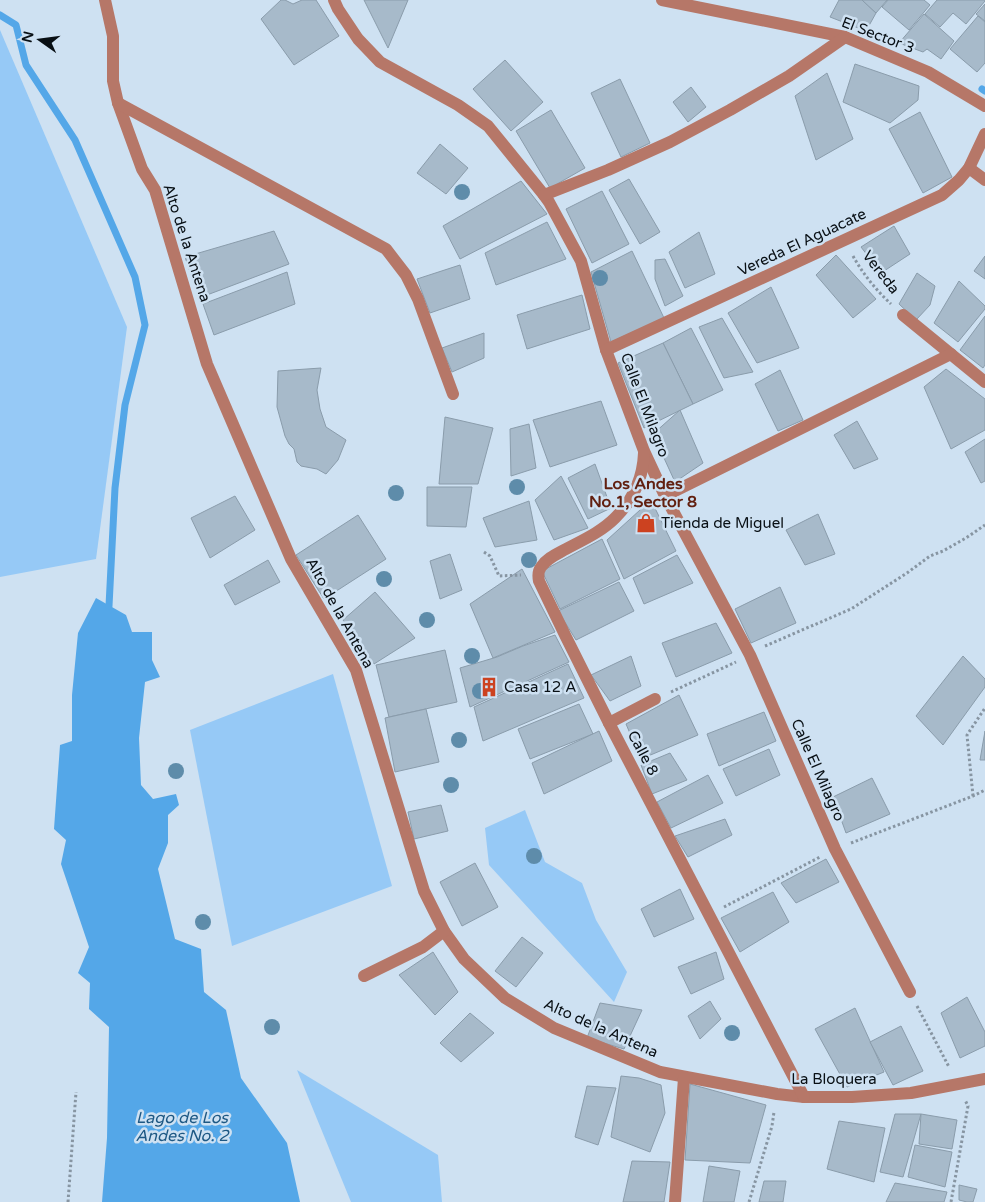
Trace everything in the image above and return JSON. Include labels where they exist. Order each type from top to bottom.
[{"type":"street","name":"Alto de la Antena","points":[[105,0],[113,36],[113,81],[118,103],[142,169],[156,190],[207,364],[291,559],[356,670],[424,892],[444,931],[464,959],[505,998],[554,1028],[660,1072],[684,1078]]},
{"type":"street","name":"Calle El Milagro","points":[[334,0],[358,39],[380,62],[458,104],[488,126],[544,195],[581,261],[606,350],[644,451],[665,496],[750,655],[835,849],[910,992]]},
{"type":"street","name":"El Sector 3","points":[[662,0],[845,38],[928,72],[985,106]]},
{"type":"street","points":[[544,195],[608,170],[670,142],[772,86],[845,38]]},
{"type":"street","points":[[118,103],[386,249],[406,275],[418,299],[453,394]]},
{"type":"street","name":"Vereda El Aguacate","points":[[606,350],[942,195],[969,168],[985,134]]},
{"type":"street","points":[[969,168],[985,180]]},
{"type":"street","points":[[903,314],[985,382]]},
{"type":"street","points":[[665,496],[951,354]]},
{"type":"street","points":[[539,573],[549,558],[598,532],[630,500],[643,468],[644,451]]},
{"type":"street","name":"Calle 8","points":[[539,573],[539,582],[609,723],[804,1097]]},
{"type":"street","points":[[609,723],[655,700]]},
{"type":"street","points":[[364,976],[423,947],[444,931]]},
{"type":"street","points":[[675,1202],[684,1078]]},
{"type":"street","name":"La Bloquera","points":[[684,1078],[804,1097],[852,1097],[911,1093],[985,1079]]},
{"type":"path","name":"Vereda","points":[[844,240],[860,268],[880,293],[903,314]]},
{"type":"path","points":[[655,700],[769,644],[851,609],[930,556],[985,525]]},
{"type":"path","points":[[484,552],[490,556],[499,576],[539,573]]},
{"type":"path","points":[[973,796],[967,736],[985,708]]},
{"type":"path","points":[[710,914],[835,849],[985,790]]},
{"type":"path","points":[[910,992],[968,1106],[951,1202]]},
{"type":"path","points":[[68,1202],[76,1092]]},
{"type":"path","points":[[749,1202],[772,1126],[777,1094]]},
{"type":"shaded area","points":[[0,30],[127,327],[96,559],[0,577]]},
{"type":"shaded area","points":[[333,674],[392,886],[232,946],[190,730]]},
{"type":"shaded area","points":[[525,810],[545,862],[582,883],[596,920],[627,972],[614,1002],[489,865],[485,828]]},
{"type":"shaded area","points":[[297,1070],[438,1155],[442,1202],[351,1202]]},
{"type":"water","name":"Lago de Los Andes No. 2","points":[[96,598],[126,615],[132,632],[152,632],[152,660],[160,677],[145,682],[139,738],[141,785],[153,799],[176,794],[179,805],[168,815],[168,843],[158,869],[175,939],[201,949],[204,992],[226,1010],[241,1078],[287,1143],[300,1202],[102,1202],[107,1138],[109,1027],[89,1009],[90,983],[78,973],[89,947],[61,864],[66,840],[54,829],[60,745],[72,741],[72,695],[78,633]]},
{"type":"building","points":[[281,0],[293,4],[302,0],[316,0],[339,36],[294,65],[261,19]]},
{"type":"building","points":[[364,0],[408,0],[388,48]]},
{"type":"building","points":[[839,0],[862,0],[876,13],[866,31],[830,17]]},
{"type":"building","points":[[862,0],[887,0],[876,13]]},
{"type":"building","points":[[888,0],[924,0],[930,5],[909,30],[882,7]]},
{"type":"building","points":[[937,0],[985,1],[966,24],[953,13],[940,27],[925,14]]},
{"type":"building","points":[[985,4],[985,21],[976,14]]},
{"type":"building","points":[[924,14],[954,41],[941,59],[927,49],[923,52],[899,43]]},
{"type":"building","points":[[978,16],[985,22],[985,63],[977,72],[950,49]]},
{"type":"building","points":[[505,60],[543,102],[511,131],[473,89]]},
{"type":"building","points":[[855,64],[919,86],[918,100],[890,123],[843,102]]},
{"type":"building","points":[[827,73],[853,139],[816,160],[795,96]]},
{"type":"building","points":[[620,79],[650,143],[621,157],[591,93]]},
{"type":"building","points":[[691,87],[706,107],[688,122],[673,102]]},
{"type":"building","points":[[551,110],[585,168],[550,188],[516,131]]},
{"type":"building","points":[[920,112],[952,177],[923,193],[889,129]]},
{"type":"building","points":[[440,144],[468,168],[446,194],[417,173]]},
{"type":"building","points":[[629,179],[660,232],[640,244],[609,190]]},
{"type":"building","points":[[521,181],[547,214],[460,259],[443,226]]},
{"type":"building","points":[[602,191],[629,244],[592,263],[566,209]]},
{"type":"building","points":[[547,222],[566,259],[496,285],[485,253]]},
{"type":"building","points":[[894,226],[910,254],[881,273],[861,247]]},
{"type":"building","points":[[274,231],[289,264],[199,298],[185,257]]},
{"type":"building","points":[[699,232],[715,274],[685,288],[669,252]]},
{"type":"building","points":[[632,251],[664,318],[611,342],[591,272]]},
{"type":"building","points":[[836,255],[876,299],[853,318],[816,275]]},
{"type":"building","points":[[985,256],[985,279],[974,271]]},
{"type":"building","points":[[665,259],[683,296],[665,306],[655,279],[655,260]]},
{"type":"building","points":[[460,265],[470,299],[430,313],[417,279]]},
{"type":"building","points":[[287,272],[295,304],[214,335],[203,304]]},
{"type":"building","points":[[917,273],[935,286],[930,305],[916,320],[899,304]]},
{"type":"building","points":[[959,281],[985,306],[985,309],[958,342],[934,323]]},
{"type":"building","points":[[771,287],[799,348],[757,363],[728,313]]},
{"type":"building","points":[[582,295],[590,329],[527,349],[517,315]]},
{"type":"building","points":[[985,316],[985,365],[983,368],[960,350]]},
{"type":"building","points":[[722,318],[753,372],[724,378],[699,327]]},
{"type":"building","points":[[691,328],[723,390],[693,404],[663,343]]},
{"type":"building","points":[[484,333],[484,358],[452,372],[442,348]]},
{"type":"building","points":[[663,343],[693,404],[644,428],[618,363]]},
{"type":"building","points":[[321,368],[317,390],[320,409],[326,427],[346,440],[338,460],[326,474],[317,469],[301,466],[297,462],[294,449],[285,436],[277,407],[278,371]]},
{"type":"building","points":[[946,369],[985,399],[985,430],[951,449],[924,387]]},
{"type":"building","points":[[780,370],[803,420],[778,431],[755,384]]},
{"type":"building","points":[[601,401],[617,445],[550,467],[533,420]]},
{"type":"building","points":[[680,410],[703,463],[675,482],[653,434]]},
{"type":"building","points":[[445,417],[493,428],[478,484],[439,484]]},
{"type":"building","points":[[857,421],[878,459],[854,469],[834,435]]},
{"type":"building","points":[[529,424],[536,468],[511,476],[510,429]]},
{"type":"building","points":[[985,439],[985,481],[981,483],[965,452]]},
{"type":"building","points":[[595,464],[611,508],[588,519],[568,478]]},
{"type":"building","points":[[561,476],[588,528],[554,540],[535,500]]},
{"type":"building","points":[[427,487],[472,487],[466,527],[427,526]]},
{"type":"building","points":[[235,496],[255,530],[210,558],[191,518]]},
{"type":"building","points":[[651,500],[676,551],[624,579],[607,540]]},
{"type":"building","points":[[529,501],[537,540],[495,547],[483,518]]},
{"type":"building","points":[[818,514],[835,554],[805,565],[786,530]]},
{"type":"building","points":[[358,515],[386,559],[324,599],[296,555]]},
{"type":"building","points":[[602,539],[620,579],[560,609],[542,571]]},
{"type":"building","points":[[450,554],[462,590],[440,599],[430,561]]},
{"type":"building","points":[[677,555],[693,583],[644,604],[633,578]]},
{"type":"building","points":[[268,560],[280,582],[235,605],[224,585]]},
{"type":"building","points":[[522,569],[555,632],[493,658],[470,604]]},
{"type":"building","points":[[619,582],[634,611],[576,640],[558,611]]},
{"type":"building","points":[[780,587],[796,623],[751,643],[735,609]]},
{"type":"building","points":[[375,592],[415,638],[374,664],[343,620]]},
{"type":"building","points":[[716,623],[732,653],[676,677],[662,643]]},
{"type":"building","name":"Casa 12 A","points":[[555,635],[569,662],[470,707],[460,668],[497,657]]},
{"type":"building","points":[[445,650],[457,702],[389,717],[376,665]]},
{"type":"building","points":[[631,656],[641,686],[610,701],[591,675]]},
{"type":"building","points":[[963,656],[985,679],[985,687],[943,745],[916,716]]},
{"type":"building","points":[[568,664],[584,698],[483,741],[474,707]]},
{"type":"building","points":[[679,695],[698,735],[641,759],[626,724]]},
{"type":"building","points":[[579,704],[593,734],[530,759],[518,729]]},
{"type":"building","points":[[426,709],[439,762],[395,772],[385,718]]},
{"type":"building","points":[[764,712],[776,741],[719,766],[707,734]]},
{"type":"building","points":[[599,731],[612,761],[544,794],[532,763]]},
{"type":"building","points":[[985,731],[985,760],[980,760]]},
{"type":"building","points":[[769,749],[780,775],[736,796],[723,769]]},
{"type":"building","points":[[670,753],[687,780],[652,794],[641,765]]},
{"type":"building","points":[[708,775],[723,803],[671,828],[657,802]]},
{"type":"building","points":[[872,778],[890,814],[846,833],[833,797]]},
{"type":"building","points":[[441,805],[448,831],[414,839],[408,812]]},
{"type":"building","points":[[725,819],[732,835],[688,857],[675,836]]},
{"type":"building","points":[[826,859],[839,882],[796,903],[781,883]]},
{"type":"building","points":[[475,863],[498,907],[462,926],[440,882]]},
{"type":"building","points":[[680,889],[694,919],[654,937],[641,909]]},
{"type":"building","points":[[773,892],[789,922],[740,952],[721,918]]},
{"type":"building","points":[[522,937],[543,953],[516,987],[495,971]]},
{"type":"building","points":[[433,952],[458,992],[435,1015],[399,975]]},
{"type":"building","points":[[716,952],[724,979],[691,994],[678,967]]},
{"type":"building","points":[[967,997],[985,1032],[985,1046],[960,1058],[941,1013]]},
{"type":"building","points":[[710,1001],[721,1019],[700,1039],[688,1016]]},
{"type":"building","points":[[600,1003],[642,1010],[624,1049],[587,1038]]},
{"type":"building","points":[[855,1008],[884,1072],[847,1087],[815,1029]]},
{"type":"building","points":[[470,1013],[494,1033],[461,1062],[440,1043]]},
{"type":"building","points":[[901,1026],[923,1071],[893,1085],[870,1042]]},
{"type":"building","points":[[621,1076],[639,1078],[661,1085],[665,1113],[650,1152],[611,1137]]},
{"type":"building","points":[[690,1084],[766,1105],[750,1163],[685,1160]]},
{"type":"building","points":[[587,1086],[616,1088],[598,1145],[575,1137]]},
{"type":"building","points":[[895,1114],[921,1114],[903,1177],[880,1172]]},
{"type":"building","points":[[921,1114],[957,1120],[952,1149],[919,1144]]},
{"type":"building","points":[[839,1121],[885,1128],[874,1182],[827,1169]]},
{"type":"building","points":[[915,1145],[952,1152],[945,1187],[908,1177]]},
{"type":"building","points":[[632,1161],[670,1162],[664,1202],[623,1202]]},
{"type":"building","points":[[709,1166],[740,1171],[734,1202],[703,1202]]},
{"type":"building","points":[[764,1181],[786,1181],[783,1202],[759,1202]]},
{"type":"building","points":[[895,1183],[947,1192],[944,1202],[886,1202]]},
{"type":"building","points":[[959,1185],[977,1189],[973,1202],[959,1200]]},
{"type":"waterway","points":[[0,15],[16,25],[26,65],[75,140],[135,277],[145,325],[125,405],[115,488],[109,606]]},
{"type":"place","name":"Tienda de Miguel","points":[[646,523]]},
{"type":"place","name":"Casa 12 A","points":[[489,687]]},
{"type":"district","name":"Los Andes No.1, Sector 8","points":[[643,492]]}]
